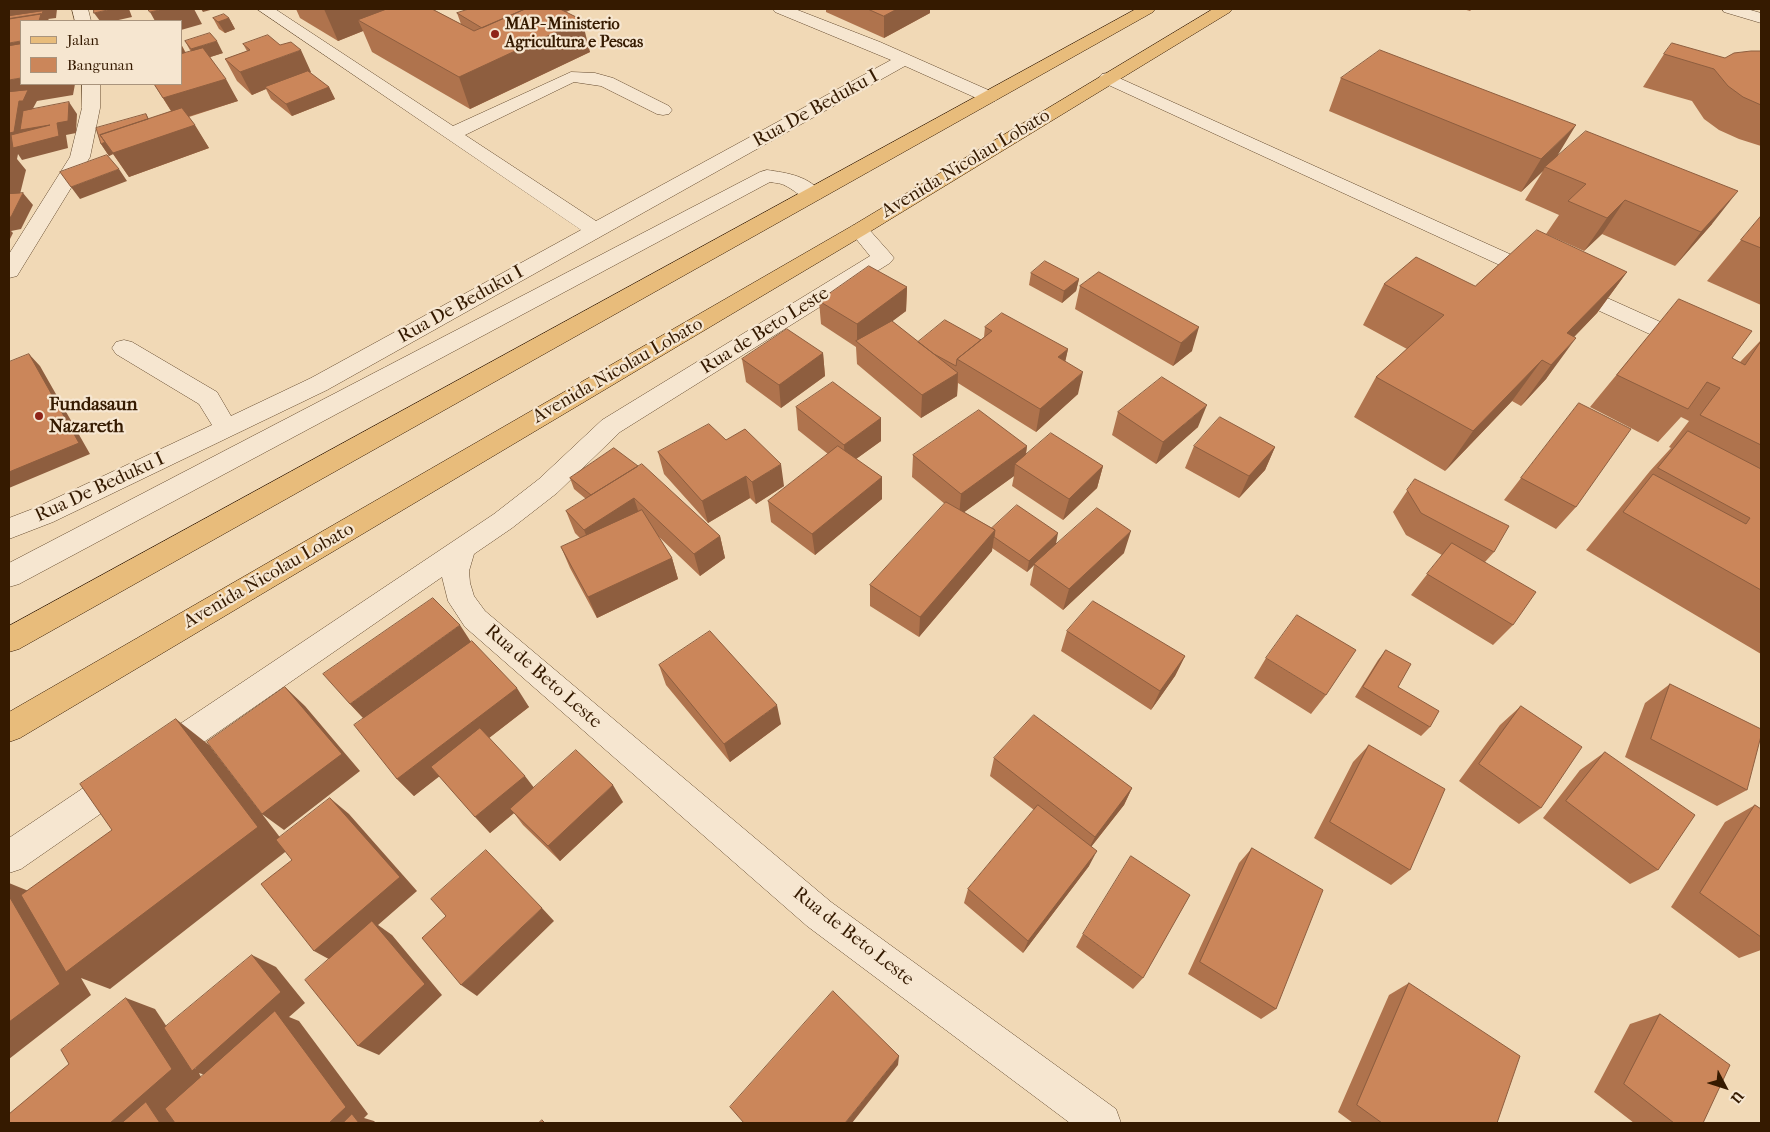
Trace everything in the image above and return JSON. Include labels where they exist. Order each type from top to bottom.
[{"type":"main road","name":"Avenida Nicolau Lobato","points":[[9,728],[859,230],[1085,67],[1147,9]]},
{"type":"main road","name":"Avenida Nicolau Lobato","points":[[9,640],[989,97],[1085,67],[1224,9]]},
{"type":"street","points":[[265,9],[597,231]]},
{"type":"street","points":[[781,9],[874,46],[989,97]]},
{"type":"street","points":[[1730,9],[1761,18]]},
{"type":"street","name":"Rua De Beduku I","points":[[9,529],[44,515],[319,384],[903,60]]},
{"type":"street","points":[[1085,67],[1707,352]]},
{"type":"street","points":[[452,134],[571,77],[585,75],[598,78],[663,110]]},
{"type":"street","points":[[9,271],[80,157],[91,108],[91,85]]},
{"type":"street","points":[[16,570],[767,176],[790,179],[814,195]]},
{"type":"street","name":"Rua de Beto Leste","points":[[859,230],[883,258],[611,426],[548,486],[503,521],[463,548],[455,571],[456,583],[462,601],[475,619],[819,914],[1102,1123]]},
{"type":"street","points":[[124,348],[208,398],[226,428]]},
{"type":"street","points":[[9,857],[463,548]]},
{"type":"building","points":[[94,9],[112,9],[94,13]]},
{"type":"building","points":[[148,9],[164,9],[150,12]]},
{"type":"building","points":[[387,9],[432,9],[474,31],[525,9],[560,9],[582,20],[459,77],[358,20]]},
{"type":"building","points":[[469,9],[525,9],[482,28],[457,13]]},
{"type":"building","points":[[868,9],[897,9],[884,16]]},
{"type":"building","points":[[43,11],[42,14],[9,19],[9,16]]},
{"type":"building","points":[[41,14],[39,20],[20,20],[20,41],[9,43],[9,19]]},
{"type":"building","points":[[224,14],[229,18],[218,22],[213,18]]},
{"type":"building","points":[[210,33],[217,41],[191,49],[185,41]]},
{"type":"building","points":[[268,35],[280,45],[291,42],[301,50],[240,72],[225,59],[250,50],[243,44]]},
{"type":"building","points":[[1672,43],[1725,58],[1734,53],[1761,51],[1761,105],[1743,97],[1728,86],[1714,69],[1664,54]]},
{"type":"building","points":[[20,44],[20,78],[9,80],[9,46]]},
{"type":"building","points":[[203,48],[226,79],[163,98],[155,85],[182,85],[182,54]]},
{"type":"building","points":[[1380,50],[1576,125],[1541,159],[1341,78]]},
{"type":"building","points":[[308,71],[329,87],[286,104],[265,87]]},
{"type":"building","points":[[28,90],[23,101],[19,101],[14,132],[9,133],[9,92]]},
{"type":"building","points":[[69,102],[68,121],[57,123],[59,136],[13,148],[11,135],[50,125],[20,130],[23,111]]},
{"type":"building","points":[[182,108],[195,125],[113,153],[100,135]]},
{"type":"building","points":[[146,114],[148,119],[100,135],[105,142],[101,144],[96,128]]},
{"type":"building","points":[[1586,131],[1738,191],[1701,232],[1625,200],[1607,218],[1568,201],[1586,184],[1545,167]]},
{"type":"building","points":[[107,155],[119,169],[71,187],[60,172]]},
{"type":"building","points":[[23,193],[11,217],[9,217],[9,194]]},
{"type":"building","points":[[1761,216],[1761,248],[1741,240]]},
{"type":"building","points":[[1537,230],[1627,272],[1567,333],[1576,338],[1551,365],[1542,360],[1473,431],[1376,377],[1444,315],[1384,284],[1416,257],[1475,286]]},
{"type":"building","points":[[1045,261],[1079,279],[1064,291],[1031,273]]},
{"type":"building","points":[[869,266],[907,287],[857,324],[819,301]]},
{"type":"building","points":[[1099,272],[1199,327],[1181,343],[1080,286]]},
{"type":"building","points":[[1679,299],[1752,331],[1732,358],[1745,365],[1761,341],[1761,445],[1700,415],[1720,388],[1707,382],[1688,409],[1617,375]]},
{"type":"building","points":[[1002,313],[1068,349],[1058,357],[1083,372],[1040,409],[957,359],[992,331],[985,327]]},
{"type":"building","points":[[945,320],[981,340],[957,359],[956,366],[934,354],[918,342]]},
{"type":"building","points":[[892,321],[958,373],[922,395],[856,341]]},
{"type":"building","points":[[787,329],[823,353],[779,385],[742,359]]},
{"type":"building","name":"Fundasaun Nazareth","points":[[29,354],[79,443],[9,472],[9,362]]},
{"type":"building","points":[[1162,377],[1207,405],[1163,442],[1118,412]]},
{"type":"building","points":[[833,382],[881,418],[844,445],[796,407]]},
{"type":"building","points":[[1579,403],[1631,429],[1576,507],[1521,478]]},
{"type":"building","points":[[979,410],[1027,446],[961,494],[913,455]]},
{"type":"building","points":[[1220,417],[1275,447],[1249,476],[1194,446]]},
{"type":"building","points":[[709,424],[726,440],[745,429],[781,464],[752,482],[746,476],[702,501],[658,452]]},
{"type":"building","points":[[1688,431],[1761,469],[1761,590],[1623,512],[1653,474],[1746,524],[1750,518],[1658,468]]},
{"type":"building","points":[[1051,433],[1103,466],[1069,499],[1015,464]]},
{"type":"building","points":[[838,446],[882,477],[812,534],[768,501]]},
{"type":"building","points":[[614,448],[638,466],[591,495],[570,478]]},
{"type":"building","points":[[642,464],[720,536],[694,554],[634,498],[584,530],[566,511]]},
{"type":"building","points":[[1415,479],[1509,526],[1494,552],[1421,513],[1407,490]]},
{"type":"building","points":[[946,502],[995,530],[920,617],[870,585]]},
{"type":"building","points":[[1017,505],[1058,533],[1029,561],[994,537],[995,530],[992,528]]},
{"type":"building","points":[[1097,508],[1131,531],[1069,589],[1034,564]]},
{"type":"building","points":[[642,510],[672,558],[588,597],[561,547]]},
{"type":"building","points":[[1452,543],[1536,592],[1513,625],[1427,574]]},
{"type":"building","points":[[433,598],[460,625],[350,704],[323,674]]},
{"type":"building","points":[[1093,601],[1185,656],[1160,691],[1067,631]]},
{"type":"building","points":[[1297,615],[1356,650],[1326,695],[1266,658]]},
{"type":"building","points":[[710,631],[777,705],[724,744],[659,665]]},
{"type":"building","points":[[472,641],[517,688],[397,779],[354,725]]},
{"type":"building","points":[[1386,650],[1411,664],[1398,687],[1439,711],[1430,727],[1363,687]]},
{"type":"building","points":[[1670,684],[1761,729],[1761,736],[1747,790],[1651,739]]},
{"type":"building","points":[[285,687],[342,754],[262,814],[207,742]]},
{"type":"building","points":[[1521,706],[1582,747],[1541,808],[1479,764]]},
{"type":"building","points":[[1034,715],[1132,788],[1095,837],[994,758]]},
{"type":"building","points":[[176,719],[258,827],[66,972],[21,895],[112,830],[80,784]]},
{"type":"building","points":[[480,728],[525,776],[475,817],[431,767]]},
{"type":"building","points":[[1369,745],[1445,789],[1410,870],[1330,822]]},
{"type":"building","points":[[576,750],[613,785],[548,846],[510,809]]},
{"type":"building","points":[[1605,752],[1695,815],[1658,870],[1566,801]]},
{"type":"building","points":[[330,798],[400,877],[314,951],[261,884],[292,860],[276,840]]},
{"type":"building","points":[[1038,805],[1097,851],[1028,941],[968,889]]},
{"type":"building","points":[[1755,805],[1761,809],[1761,937],[1700,893]]},
{"type":"building","points":[[1252,848],[1323,890],[1276,1009],[1200,962]]},
{"type":"building","points":[[486,850],[542,908],[461,985],[422,938],[446,916],[431,899]]},
{"type":"building","points":[[1131,856],[1190,895],[1143,978],[1083,934]]},
{"type":"building","points":[[9,896],[60,984],[9,1022]]},
{"type":"building","points":[[372,921],[425,984],[358,1046],[305,980]]},
{"type":"building","points":[[252,955],[281,992],[192,1071],[164,1028]]},
{"type":"building","points":[[1409,983],[1520,1056],[1497,1123],[1382,1123],[1357,1105]]},
{"type":"building","points":[[833,991],[899,1056],[845,1123],[744,1123],[730,1107]]},
{"type":"building","points":[[126,998],[172,1069],[110,1123],[9,1123],[9,1114],[69,1064],[61,1050]]},
{"type":"building","points":[[275,1011],[346,1107],[329,1123],[175,1123],[165,1109]]},
{"type":"building","points":[[1660,1014],[1730,1065],[1703,1123],[1674,1123],[1624,1084]]},
{"type":"building","points":[[146,1102],[160,1123],[122,1123]]},
{"type":"building","points":[[352,1114],[359,1123],[343,1123]]},
{"type":"place","name":"MAP- Ministerio Agricultura e Pescas","points":[[495,34]]},
{"type":"place","name":"Fundasaun Nazareth","points":[[39,416]]}]
